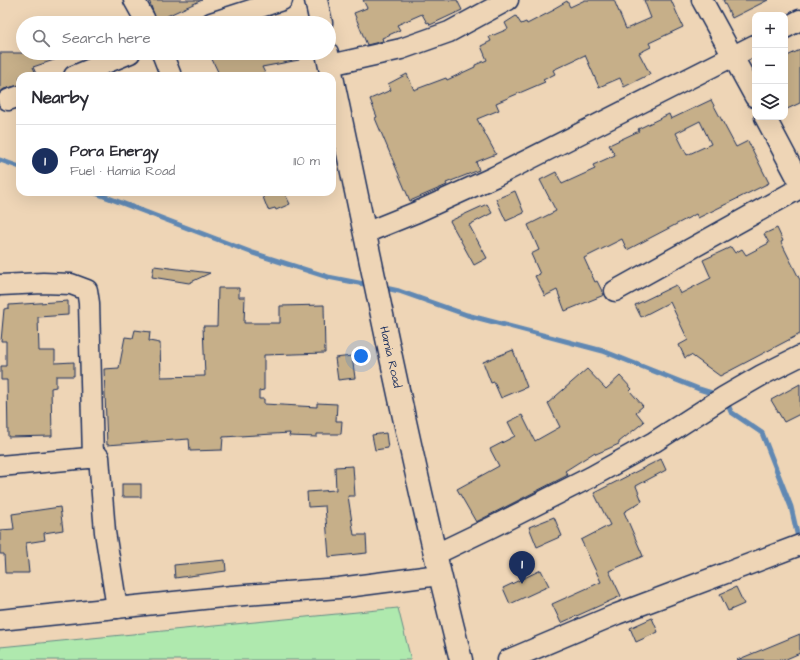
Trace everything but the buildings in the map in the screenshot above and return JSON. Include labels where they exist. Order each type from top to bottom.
[{"type":"main road","points":[[316,0],[319,16]]},
{"type":"main road","name":"Hamia Road","points":[[329,60],[332,72]]},
{"type":"main road","name":"Hamia Road","points":[[336,93],[379,305],[461,660]]},
{"type":"street","points":[[134,0],[143,16]]},
{"type":"street","points":[[233,16],[282,0]]},
{"type":"street","points":[[336,58],[401,49],[449,32],[508,0]]},
{"type":"street","points":[[702,0],[752,91]]},
{"type":"street","points":[[788,26],[800,20]]},
{"type":"street","points":[[365,233],[417,212],[494,177],[752,47]]},
{"type":"street","points":[[84,72],[113,60]]},
{"type":"street","points":[[165,60],[169,72]]},
{"type":"street","points":[[767,120],[800,183]]},
{"type":"street","points":[[615,291],[800,188]]},
{"type":"street","points":[[0,285],[43,283],[71,284],[87,290],[89,303],[94,458]]},
{"type":"street","points":[[0,620],[232,596],[339,588],[438,564],[492,527],[591,477],[654,442],[749,383],[800,356]]},
{"type":"street","points":[[0,466],[99,457],[105,532],[117,608]]},
{"type":"street","points":[[508,660],[617,614],[800,545]]},
{"type":"green space","points":[[398,608],[411,660],[0,660],[0,647]]},
{"type":"waterway","points":[[0,160],[16,166]]},
{"type":"waterway","points":[[103,196],[253,253],[328,277],[369,285]]},
{"type":"waterway","points":[[381,287],[399,291],[467,315],[603,351],[718,395]]},
{"type":"waterway","points":[[726,400],[731,412],[762,433],[791,507],[799,542]]},
{"type":"place","name":"Pora Energy","points":[[522,584]]}]
